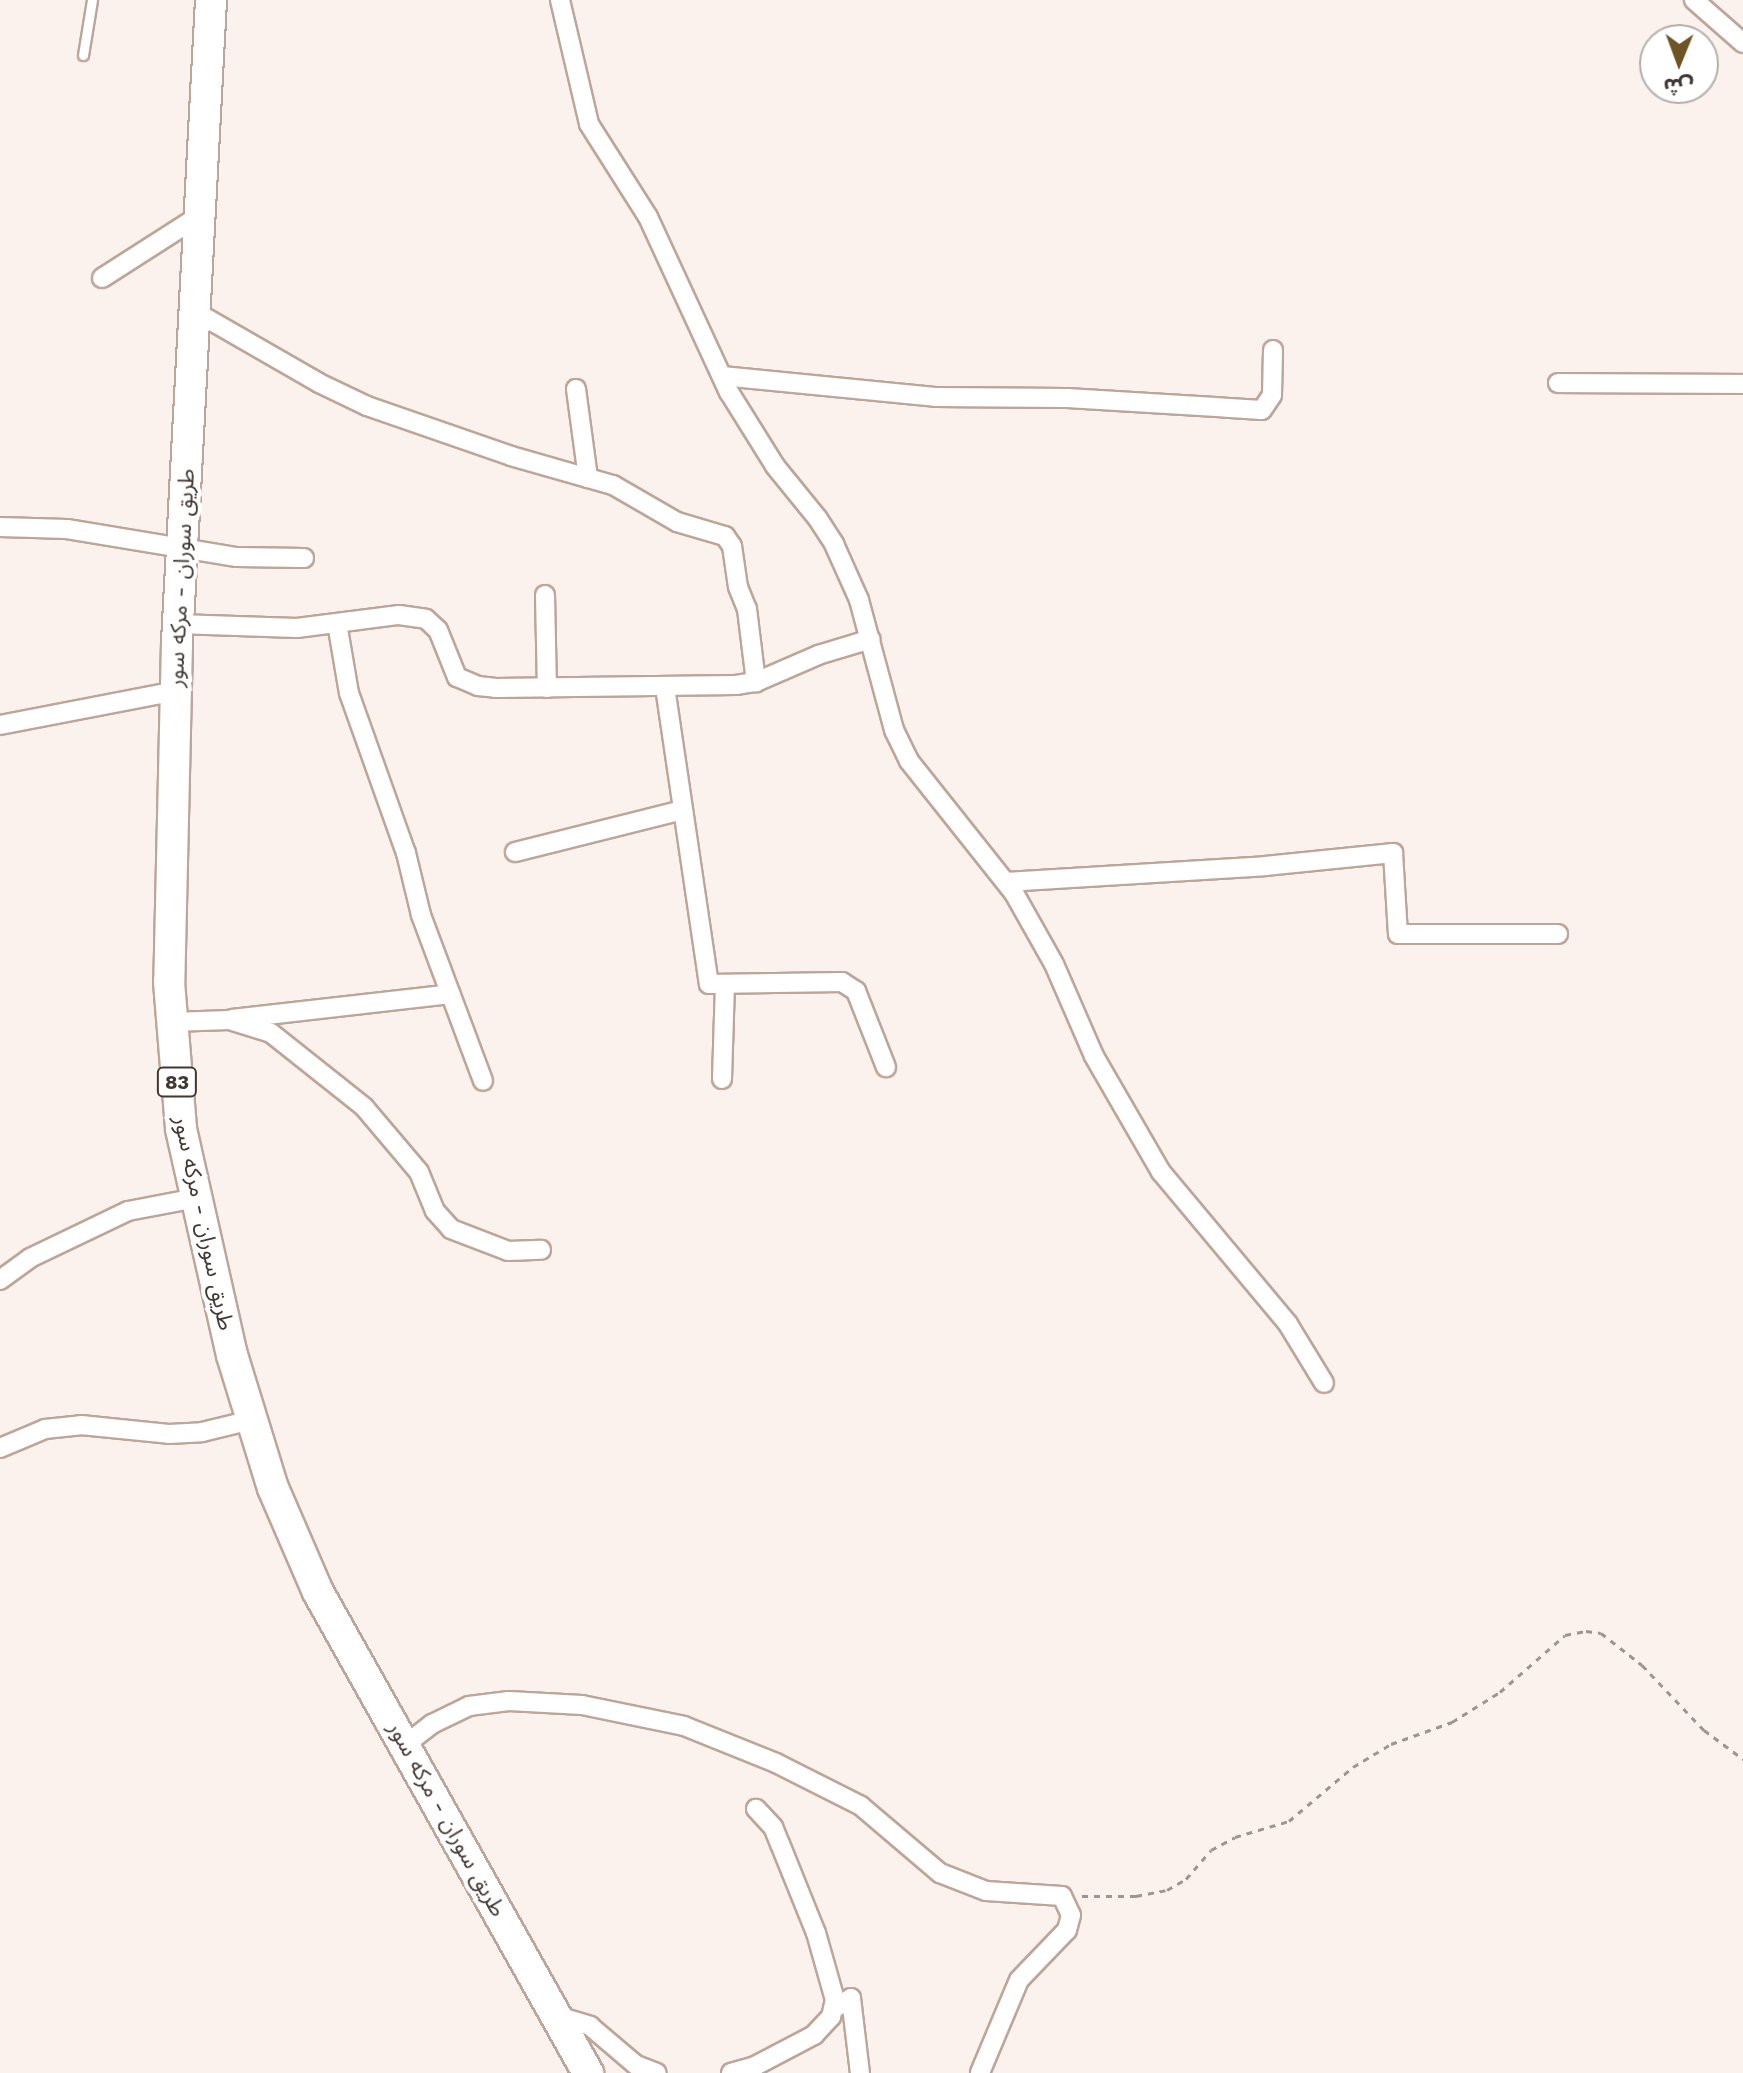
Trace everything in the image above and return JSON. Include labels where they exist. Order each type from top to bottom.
[{"type":"main road","name":"طريق سوران - مركه سور","points":[[211,0],[177,624],[169,982],[181,1129],[232,1355],[273,1488],[318,1592],[588,2073]]},
{"type":"street","points":[[560,0],[589,124],[648,217],[722,376],[775,466],[834,544],[871,639],[894,730],[909,761],[1006,882],[1054,964],[1094,1056],[1161,1172],[1288,1324],[1324,1383]]},
{"type":"street","points":[[1694,0],[1743,43]]},
{"type":"street","points":[[102,278],[199,216]]},
{"type":"street","points":[[194,311],[319,383],[367,406],[635,495],[677,522],[725,536],[732,546],[738,587],[747,609],[756,682]]},
{"type":"street","points":[[722,376],[935,397],[1067,398],[1262,410],[1272,395],[1273,350]]},
{"type":"street","points":[[1558,383],[1743,384]]},
{"type":"street","points":[[576,389],[588,478]]},
{"type":"street","points":[[0,527],[67,529],[237,557],[304,558]]},
{"type":"street","points":[[545,595],[547,688]]},
{"type":"street","points":[[177,624],[297,628],[399,615],[426,619],[438,630],[457,677],[478,686],[547,688],[756,682],[818,655],[871,639]]},
{"type":"street","points":[[337,623],[349,693],[406,853],[421,915],[483,1081]]},
{"type":"street","points":[[665,687],[709,984],[842,982],[856,991],[886,1067]]},
{"type":"street","points":[[0,725],[176,691]]},
{"type":"street","points":[[515,852],[682,810]]},
{"type":"street","points":[[1006,882],[1250,868],[1393,853],[1398,934],[1558,934]]},
{"type":"street","points":[[722,1079],[725,984]]},
{"type":"street","points":[[172,1022],[229,1020],[451,994]]},
{"type":"street","points":[[229,1020],[271,1033],[364,1107],[419,1172],[435,1211],[451,1229],[508,1251],[541,1250]]},
{"type":"street","points":[[0,1280],[30,1258],[116,1216],[196,1198]]},
{"type":"street","points":[[0,1448],[57,1427],[81,1425],[169,1434],[202,1432],[252,1420]]},
{"type":"street","points":[[405,1745],[432,1724],[469,1706],[509,1701],[582,1705],[684,1726],[790,1770],[861,1806],[940,1873],[986,1891],[1062,1896],[1071,1915],[1067,1930],[1019,1980],[980,2073]]},
{"type":"street","points":[[731,2073],[765,2062],[814,2035],[831,2017],[833,2009],[831,1978],[816,1933],[773,1827],[756,1809]]},
{"type":"street","points":[[833,2009],[851,1998],[860,2073]]},
{"type":"street","points":[[558,2016],[574,2073]]},
{"type":"street","points":[[558,2016],[590,2026],[636,2065],[657,2073]]},
{"type":"lane","points":[[83,55],[92,0]]},
{"type":"path","points":[[1062,1896],[1136,1896],[1167,1890],[1186,1879],[1211,1850],[1235,1837],[1289,1821],[1353,1767],[1391,1744],[1452,1722],[1500,1692],[1565,1635],[1601,1633],[1642,1665],[1704,1730],[1743,1759]]}]
